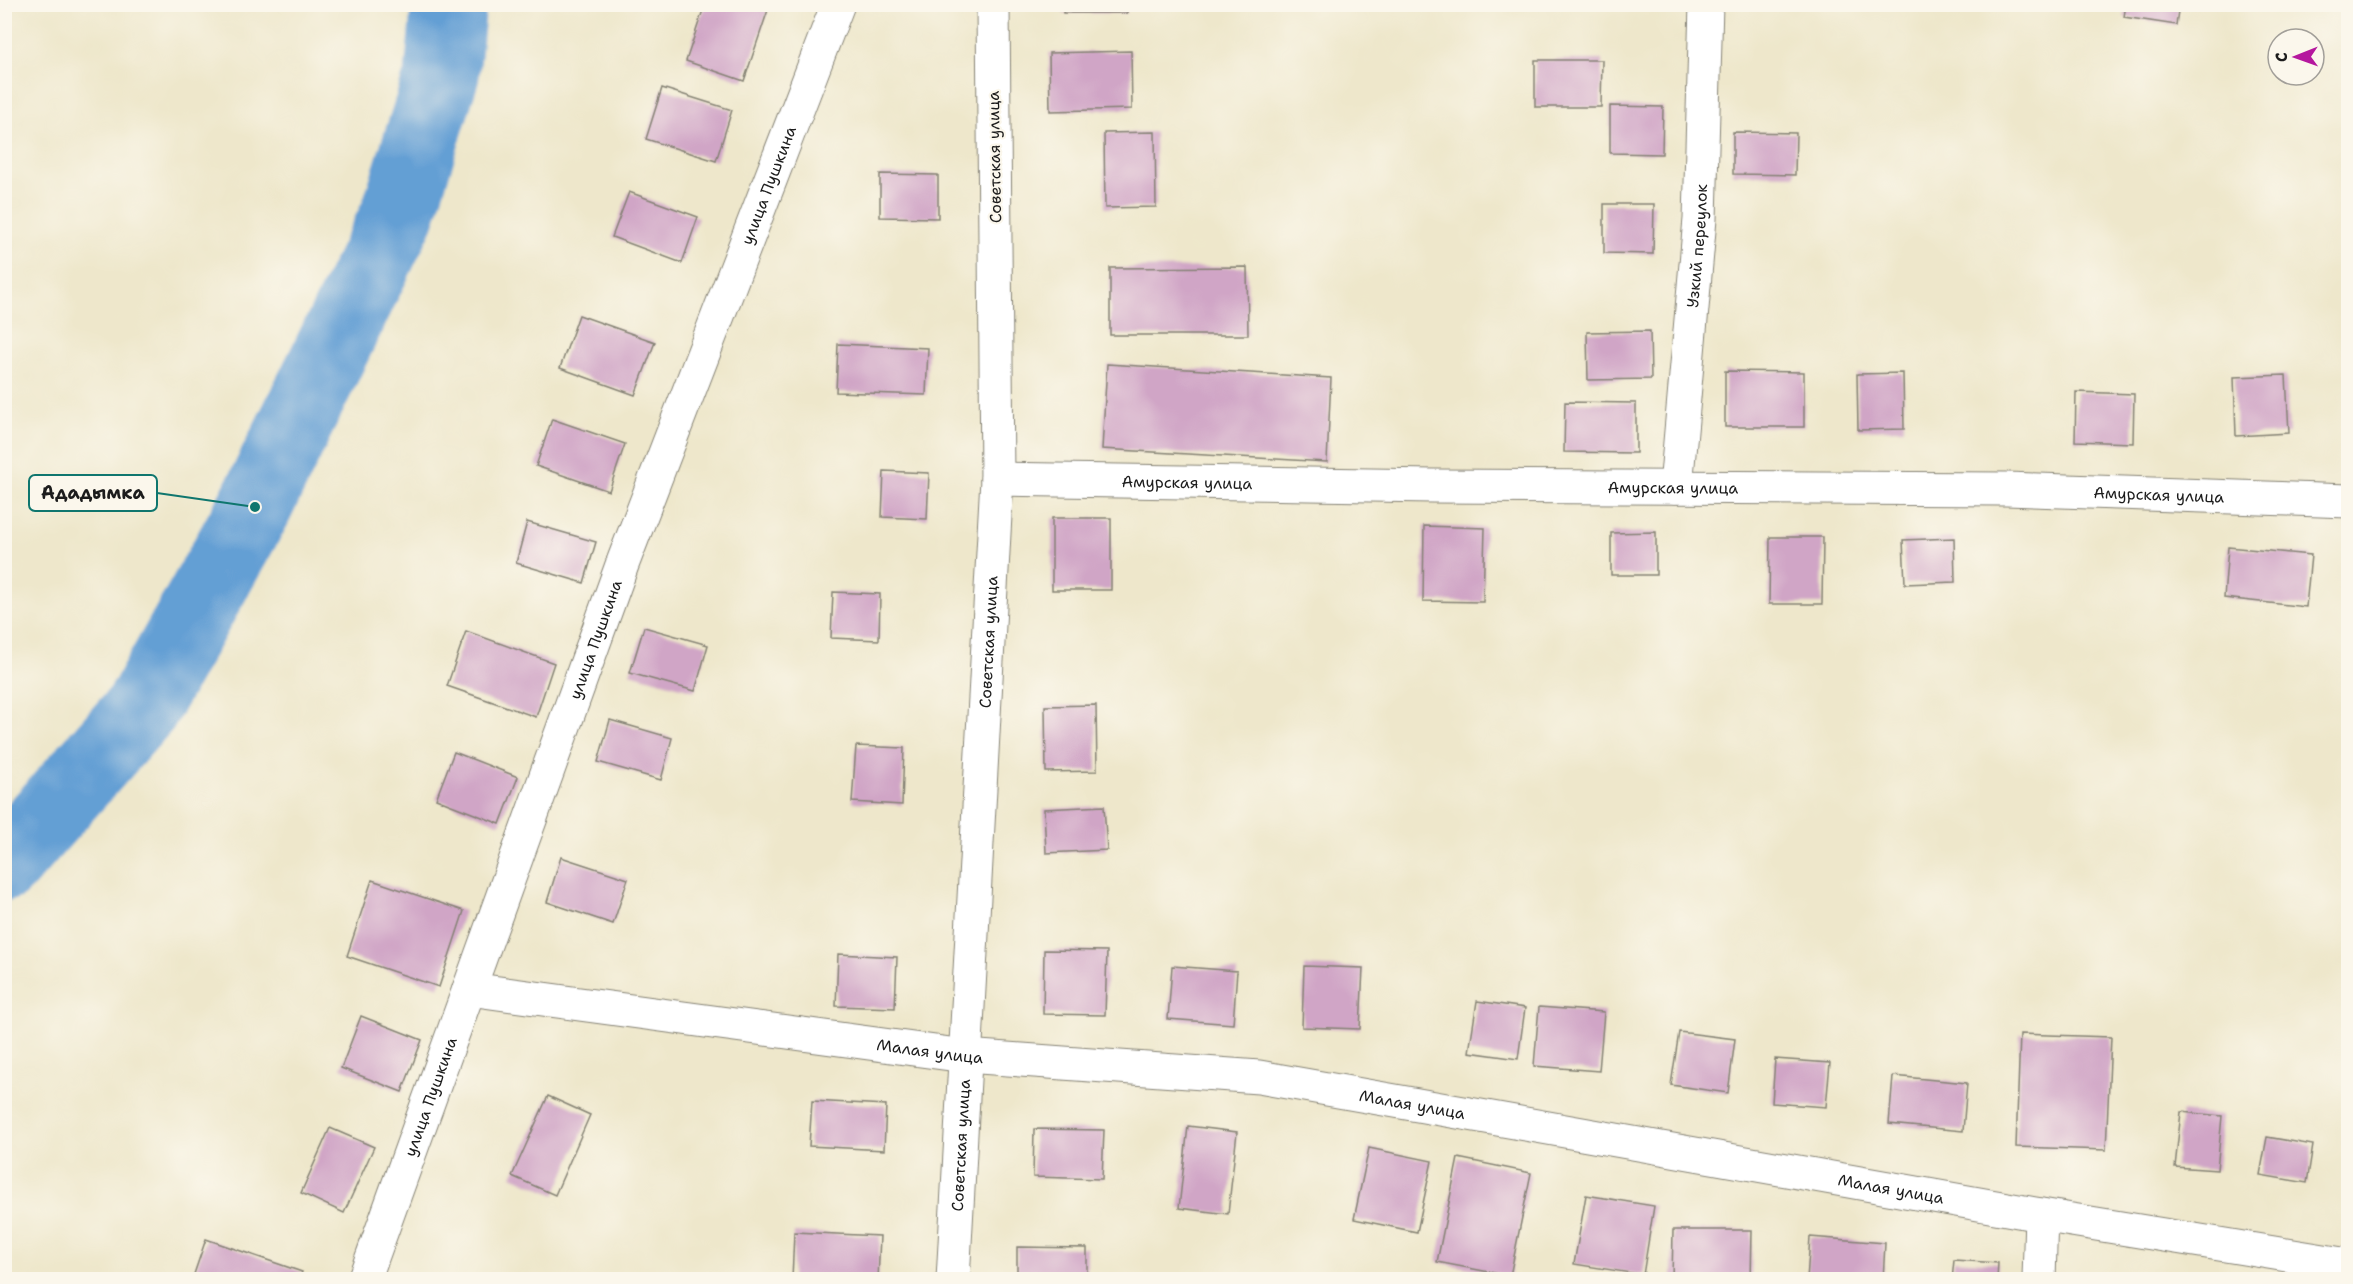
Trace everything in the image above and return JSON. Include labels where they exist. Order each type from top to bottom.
[{"type":"street","name":"улица Пушкина","points":[[364,1280],[622,565],[838,4]]},
{"type":"street","name":"Советская улица","points":[[953,1280],[997,479],[993,4]]},
{"type":"street","name":"Узкий переулок","points":[[1676,487],[1700,219],[1706,4]]},
{"type":"street","name":"Амурская улица","points":[[997,479],[2007,489],[2349,501]]},
{"type":"street","name":"Малая улица","points":[[469,989],[965,1056],[1259,1077],[2042,1215],[2349,1265]]},
{"type":"street","points":[[2039,1280],[2042,1215]]},
{"type":"building","points":[[705,4],[751,4],[768,10],[744,81],[686,61]]},
{"type":"building","points":[[1063,4],[1127,4],[1127,13],[1063,13]]},
{"type":"building","points":[[2126,4],[2179,4],[2176,25],[2124,17]]},
{"type":"building","points":[[1131,51],[1132,109],[1050,111],[1049,53]]},
{"type":"building","points":[[1535,60],[1602,60],[1601,107],[1535,107]]},
{"type":"building","points":[[662,88],[732,110],[716,161],[646,139]]},
{"type":"building","points":[[1610,106],[1663,107],[1662,154],[1610,153]]},
{"type":"building","points":[[1155,132],[1156,207],[1105,208],[1104,133]]},
{"type":"building","points":[[1733,132],[1796,133],[1795,175],[1733,174]]},
{"type":"building","points":[[880,174],[938,175],[938,218],[880,217]]},
{"type":"building","points":[[629,192],[698,217],[682,263],[612,237]]},
{"type":"building","points":[[1604,204],[1654,204],[1653,254],[1604,253]]},
{"type":"building","points":[[1247,267],[1248,335],[1110,335],[1110,268]]},
{"type":"building","points":[[579,315],[655,342],[635,395],[560,368]]},
{"type":"building","points":[[1650,331],[1651,379],[1588,380],[1587,332]]},
{"type":"building","points":[[838,344],[928,348],[926,395],[836,392]]},
{"type":"building","points":[[1107,364],[1331,378],[1327,462],[1102,449]]},
{"type":"building","points":[[1725,371],[1804,372],[1804,427],[1725,427]]},
{"type":"building","points":[[1903,373],[1904,429],[1858,430],[1857,374]]},
{"type":"building","points":[[2286,375],[2289,433],[2236,436],[2234,377]]},
{"type":"building","points":[[2076,392],[2134,394],[2133,443],[2075,441]]},
{"type":"building","points":[[1565,402],[1636,403],[1636,453],[1564,452]]},
{"type":"building","points":[[552,419],[625,444],[609,491],[536,466]]},
{"type":"building","points":[[884,471],[929,473],[927,519],[882,517]]},
{"type":"building","points":[[1052,518],[1111,518],[1111,590],[1052,590]]},
{"type":"building","points":[[527,522],[596,542],[584,583],[516,563]]},
{"type":"building","points":[[1424,526],[1485,528],[1483,602],[1423,601]]},
{"type":"building","points":[[1656,532],[1656,575],[1611,575],[1611,533]]},
{"type":"building","points":[[1770,537],[1823,537],[1822,604],[1769,604]]},
{"type":"building","points":[[1954,538],[1955,582],[1905,584],[1903,540]]},
{"type":"building","points":[[2228,547],[2311,555],[2306,607],[2224,598]]},
{"type":"building","points":[[833,592],[880,594],[879,640],[831,638]]},
{"type":"building","points":[[644,627],[708,645],[695,691],[630,673]]},
{"type":"building","points":[[466,631],[554,663],[536,717],[447,686]]},
{"type":"building","points":[[1096,705],[1097,771],[1046,772],[1045,706]]},
{"type":"building","points":[[610,720],[672,738],[661,780],[598,762]]},
{"type":"building","points":[[856,746],[904,748],[902,805],[852,802]]},
{"type":"building","points":[[454,752],[518,777],[500,824],[436,799]]},
{"type":"building","points":[[1104,806],[1107,850],[1046,853],[1044,809]]},
{"type":"building","points":[[561,857],[628,879],[613,924],[547,902]]},
{"type":"building","points":[[372,880],[464,911],[439,987],[347,956]]},
{"type":"building","points":[[1044,950],[1107,951],[1105,1015],[1043,1014]]},
{"type":"building","points":[[838,954],[897,957],[895,1008],[836,1006]]},
{"type":"building","points":[[1172,966],[1237,971],[1233,1024],[1168,1019]]},
{"type":"building","points":[[1304,966],[1363,968],[1360,1029],[1302,1027]]},
{"type":"building","points":[[1477,1001],[1525,1008],[1518,1059],[1469,1052]]},
{"type":"building","points":[[1539,1007],[1604,1012],[1599,1071],[1534,1066]]},
{"type":"building","points":[[361,1016],[422,1040],[402,1092],[341,1068]]},
{"type":"building","points":[[1679,1032],[1735,1039],[1728,1093],[1671,1085]]},
{"type":"building","points":[[2020,1034],[2111,1037],[2106,1150],[2016,1147]]},
{"type":"building","points":[[1775,1059],[1830,1063],[1826,1107],[1772,1103]]},
{"type":"building","points":[[1893,1076],[1967,1083],[1963,1131],[1889,1124]]},
{"type":"building","points":[[548,1096],[590,1115],[555,1195],[512,1176]]},
{"type":"building","points":[[812,1101],[886,1105],[884,1150],[809,1146]]},
{"type":"building","points":[[2181,1112],[2222,1116],[2217,1170],[2175,1167]]},
{"type":"building","points":[[1188,1126],[1237,1132],[1228,1214],[1179,1208]]},
{"type":"building","points":[[330,1128],[374,1147],[344,1213],[301,1193]]},
{"type":"building","points":[[1034,1129],[1104,1130],[1102,1179],[1033,1177]]},
{"type":"building","points":[[2267,1137],[2313,1145],[2307,1183],[2260,1175]]},
{"type":"building","points":[[1369,1148],[1432,1161],[1417,1232],[1354,1219]]},
{"type":"building","points":[[1458,1158],[1531,1173],[1510,1276],[1437,1262]]},
{"type":"building","points":[[1586,1195],[1654,1206],[1643,1275],[1574,1264]]},
{"type":"building","points":[[1673,1230],[1752,1230],[1751,1280],[1672,1280]]},
{"type":"building","points":[[794,1232],[880,1236],[878,1280],[792,1280]]},
{"type":"building","points":[[1810,1237],[1885,1243],[1883,1280],[1807,1280]]},
{"type":"building","points":[[206,1239],[302,1272],[299,1280],[192,1280]]},
{"type":"building","points":[[1017,1247],[1087,1248],[1087,1280],[1017,1280]]},
{"type":"building","points":[[1954,1260],[1998,1263],[1997,1280],[1952,1280]]},
{"type":"waterway","points":[[4,864],[142,708],[255,507],[398,214],[442,74],[449,4]]},
{"type":"place","name":"Ададымка","points":[[255,507]]}]
